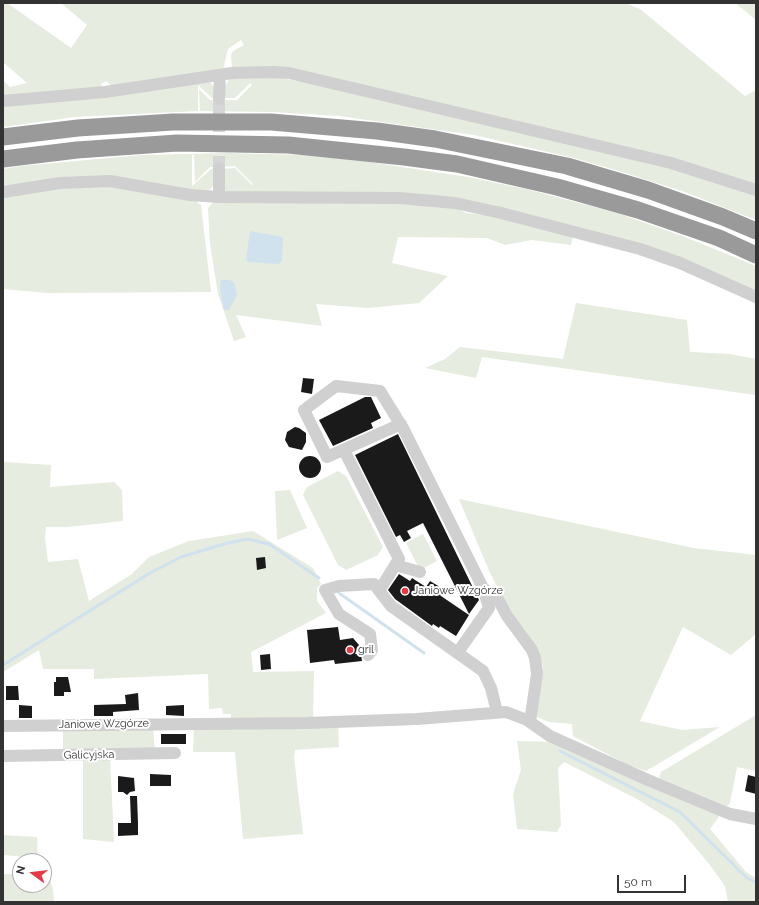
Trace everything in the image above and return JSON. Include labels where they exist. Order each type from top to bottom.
[{"type":"highway","points":[[3,137],[78,128],[173,122],[270,122],[385,132],[457,143],[567,166],[648,190],[723,217],[756,231]]},
{"type":"highway","points":[[3,159],[99,148],[192,143],[288,145],[404,157],[457,164],[556,187],[638,210],[719,238],[756,255]]},
{"type":"street","points":[[3,101],[105,92],[220,75],[273,72],[289,73],[671,163],[756,190]]},
{"type":"street","points":[[219,99],[220,75]]},
{"type":"street","points":[[219,168],[219,197]]},
{"type":"street","points":[[3,192],[60,183],[110,181],[190,195],[219,197],[399,198],[455,203],[502,213],[640,249],[680,263],[756,297]]},
{"type":"street","points":[[401,424],[327,457],[304,410],[336,386],[380,391],[401,424],[483,588],[489,608],[458,652]]},
{"type":"street","points":[[344,450],[399,559],[379,590]]},
{"type":"street","points":[[395,565],[420,572]]},
{"type":"street","points":[[368,655],[372,650],[370,634],[339,614],[325,590],[339,586],[364,583],[374,584],[391,606],[483,671],[491,688],[497,712]]},
{"type":"street","points":[[483,588],[499,601],[507,616],[532,650],[535,658],[537,674],[530,722]]},
{"type":"street","name":"Janiowe Wzgórze","points":[[3,726],[306,723],[483,715],[497,712],[516,715],[530,722],[550,736],[648,780],[730,814],[756,819]]},
{"type":"street","name":"Galicyjska","points":[[3,756],[175,753]]},
{"type":"shaded area","points":[[3,3],[7,3],[71,48],[87,25],[61,3],[625,3],[640,9],[745,96],[756,90],[756,186],[466,112],[232,69],[231,55],[233,51],[244,45],[241,40],[228,49],[223,70],[113,87],[106,81],[101,84],[102,87],[3,98],[3,80],[10,87],[27,83],[3,62]]},
{"type":"shaded area","points":[[735,3],[756,3],[756,20]]},
{"type":"shaded area","points":[[288,76],[642,159],[756,193],[756,220],[682,191],[622,172],[574,158],[474,135],[339,116],[272,112],[200,111],[199,89],[210,100],[237,100],[252,85],[250,83],[235,98],[223,98],[224,89],[229,79]]},
{"type":"shaded area","points":[[201,81],[211,83],[215,88],[216,98],[212,98],[198,85],[198,111],[75,117],[3,127],[3,104]]},
{"type":"shaded area","points":[[227,153],[306,155],[363,161],[468,177],[530,190],[617,213],[685,237],[756,266],[756,294],[724,278],[501,210],[227,193],[222,187],[222,169],[235,168],[252,185],[253,184],[235,166],[210,167],[195,182],[194,155],[192,155],[192,186],[211,169],[216,168],[216,180],[211,189],[200,193],[138,182],[3,188],[3,169],[21,166],[142,155]]},
{"type":"shaded area","points":[[107,184],[193,199],[201,205],[211,292],[46,293],[3,289],[3,195]]},
{"type":"shaded area","points":[[214,201],[230,203],[388,201],[456,208],[466,213],[495,216],[573,235],[571,245],[532,240],[505,245],[487,238],[398,237],[392,263],[448,276],[419,303],[368,308],[316,304],[322,326],[236,315],[246,337],[234,341],[218,294],[210,244],[208,208]]},
{"type":"shaded area","points":[[576,303],[687,320],[690,352],[730,354],[756,359],[756,395],[482,357],[476,378],[425,368],[445,359],[460,347],[563,359]]},
{"type":"shaded area","points":[[3,462],[51,465],[50,487],[114,482],[122,490],[123,521],[68,527],[46,527],[45,538],[48,562],[78,559],[89,601],[132,574],[149,557],[189,541],[253,531],[313,568],[321,584],[317,588],[317,601],[326,613],[251,652],[253,672],[314,671],[313,719],[231,721],[231,714],[223,714],[222,708],[209,709],[208,674],[94,679],[94,669],[43,669],[39,650],[3,672]]},
{"type":"shaded area","points":[[338,471],[346,476],[383,547],[378,555],[346,570],[338,565],[303,495],[307,487]]},
{"type":"shaded area","points":[[290,490],[307,528],[277,540],[275,491]]},
{"type":"shaded area","points":[[459,499],[694,548],[756,555],[756,634],[731,655],[683,627],[640,721],[682,730],[720,727],[646,771],[628,765],[573,736],[572,724],[549,722],[537,717],[536,710],[543,666],[535,646],[513,617],[490,573]]},
{"type":"shaded area","points":[[423,534],[437,561],[420,570],[406,543]]},
{"type":"shaded area","points":[[756,715],[756,771],[737,767],[730,803],[727,806],[659,778],[661,772]]},
{"type":"shaded area","points":[[338,725],[339,747],[295,750],[294,757],[303,834],[243,839],[235,752],[193,752],[194,727]]},
{"type":"shaded area","points":[[153,727],[155,751],[63,753],[63,728]]},
{"type":"shaded area","points":[[517,741],[556,742],[720,815],[710,829],[746,872],[756,878],[756,902],[728,902],[725,886],[710,865],[674,822],[637,799],[564,762],[558,768],[561,825],[557,832],[517,829],[513,794],[521,770]]},
{"type":"shaded area","points":[[110,757],[114,842],[83,839],[83,758]]},
{"type":"shaded area","points":[[3,835],[37,837],[38,853],[12,853],[12,856],[3,855]]},
{"type":"shaded area","points":[[3,874],[12,874],[12,893],[52,893],[52,886],[53,889],[54,902],[3,902]]},
{"type":"water","points":[[250,231],[283,237],[282,261],[278,264],[249,262],[246,260]]},
{"type":"water","points":[[221,280],[230,280],[235,284],[237,295],[229,310],[224,310],[220,289]]},
{"type":"building","points":[[303,378],[314,379],[312,394],[301,392]]},
{"type":"building","points":[[365,397],[371,397],[381,418],[371,423],[373,428],[333,446],[319,420]]},
{"type":"building","points":[[295,427],[306,433],[306,442],[302,450],[289,447],[285,440],[287,432]]},
{"type":"building","points":[[398,434],[479,600],[469,614],[423,523],[407,531],[411,538],[404,542],[400,535],[396,537],[355,455]]},
{"type":"building","points":[[310,456],[318,459],[321,467],[318,475],[310,478],[302,475],[299,467],[302,459]]},
{"type":"building","points":[[265,557],[266,568],[257,570],[256,558]]},
{"type":"building","points":[[399,574],[410,581],[412,578],[426,587],[430,581],[445,590],[441,596],[469,615],[456,636],[440,626],[439,628],[433,624],[432,626],[395,599],[388,590]]},
{"type":"building","points":[[338,627],[340,640],[353,638],[359,645],[355,654],[361,654],[362,661],[335,664],[334,660],[310,663],[307,630]]},
{"type":"building","points":[[270,654],[271,669],[261,670],[260,655]]},
{"type":"building","points":[[56,677],[68,677],[71,692],[64,692],[64,696],[54,696],[54,682],[56,682]]},
{"type":"building","points":[[6,686],[18,686],[19,700],[6,700]]},
{"type":"building","points":[[138,693],[139,710],[113,712],[113,716],[94,716],[94,705],[126,704],[125,695]]},
{"type":"building","points":[[19,705],[32,706],[32,718],[19,718]]},
{"type":"building","points":[[184,705],[184,716],[166,715],[166,706]]},
{"type":"building","points":[[161,734],[186,734],[186,744],[161,744]]},
{"type":"building","points":[[150,774],[171,775],[171,786],[150,786]]},
{"type":"building","points":[[748,775],[756,777],[756,794],[745,791]]},
{"type":"building","points":[[118,776],[134,778],[135,791],[130,792],[127,795],[123,792],[118,792]]},
{"type":"building","points":[[130,796],[137,796],[138,823],[131,823]]},
{"type":"building","points":[[118,823],[138,823],[138,835],[118,836]]},
{"type":"waterway","points":[[3,665],[150,573],[181,557],[224,544],[247,539],[269,544],[319,578]]},
{"type":"waterway","points":[[339,593],[424,653]]},
{"type":"waterway","points":[[560,751],[680,812],[747,878],[756,882]]},
{"type":"tunnel","points":[[219,99],[219,168]]},
{"type":"place","name":"Janiowe Wzgórze","points":[[405,591]]},
{"type":"place","name":"gril","points":[[350,650]]}]
